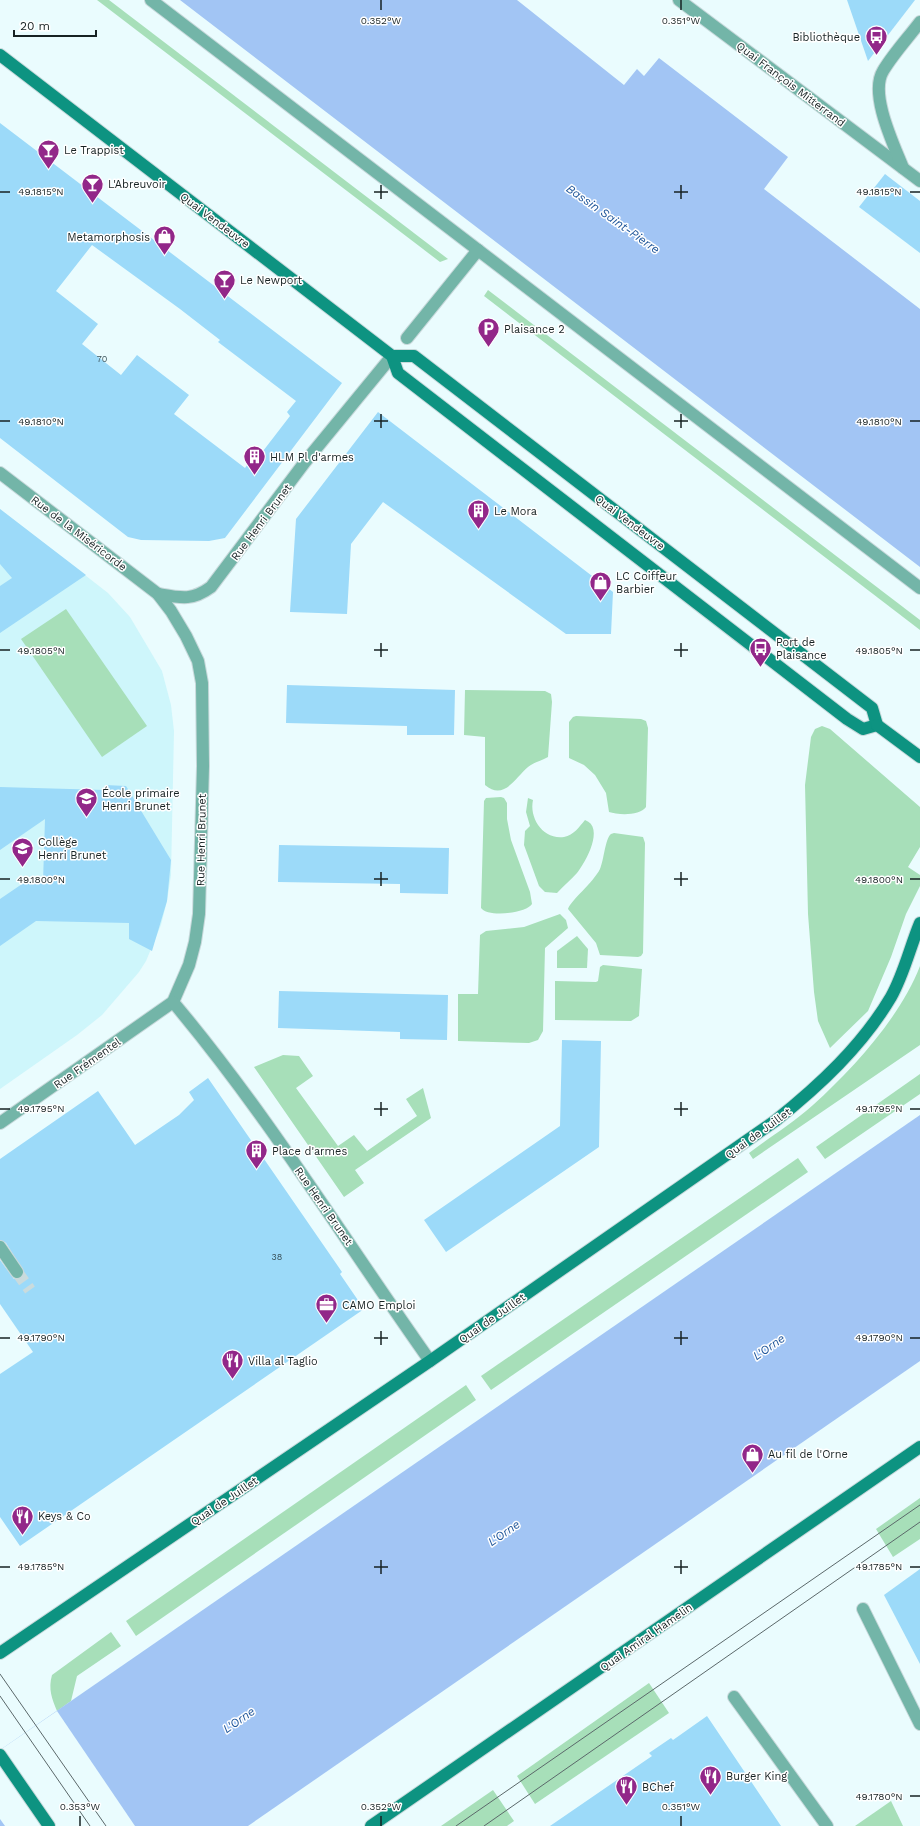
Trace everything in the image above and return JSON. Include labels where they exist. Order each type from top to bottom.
[{"type":"main road","name":"Quai Vendeuvre","points":[[0,55],[392,356],[398,373],[847,719],[863,729],[877,725],[872,708],[414,356],[392,356]]},
{"type":"main road","points":[[877,725],[920,757]]},
{"type":"main road","name":"Quai de Juillet","points":[[0,1653],[430,1361],[739,1148],[810,1093],[860,1042],[891,996],[900,979],[920,923]]},
{"type":"main road","name":"Quai Amiral Hamelin","points":[[371,1826],[920,1447]]},
{"type":"main road","points":[[0,1755],[49,1826]]},
{"type":"street","points":[[151,0],[920,588]]},
{"type":"street","name":"Quai François Mitterrand","points":[[679,0],[920,181]]},
{"type":"street","points":[[903,168],[878,100],[878,86],[882,72],[920,22]]},
{"type":"street","points":[[407,338],[478,250]]},
{"type":"street","name":"Rue Henri Brunet","points":[[158,594],[190,598],[200,596],[211,587],[305,462],[392,356]]},
{"type":"street","name":"Rue de la Miséricorde","points":[[0,473],[158,594]]},
{"type":"street","name":"Rue Henri Brunet","points":[[158,594],[179,624],[198,661],[202,698],[203,766],[199,914],[195,942],[189,965],[173,1002],[213,1050],[342,1232],[430,1361]]},
{"type":"street","name":"Rue Frémentel","points":[[0,1123],[173,1002]]},
{"type":"street","points":[[0,1247],[17,1272]]},
{"type":"street","points":[[863,1609],[920,1724]]},
{"type":"street","points":[[734,1697],[827,1826]]},
{"type":"shaded area","name":"École primaire Henri Brunet","points":[[0,509],[108,593],[130,617],[162,671],[171,705],[174,731],[171,875],[161,925],[146,961],[139,972],[102,1015],[77,1035],[0,1089]]},
{"type":"green space","points":[[97,0],[109,0],[448,259],[440,262]]},
{"type":"green space","points":[[488,290],[920,620],[920,630],[484,296]]},
{"type":"green space","points":[[66,609],[147,726],[102,757],[21,639]]},
{"type":"green space","points":[[465,690],[545,691],[551,694],[552,702],[548,757],[530,765],[514,782],[504,789],[492,789],[485,785],[485,737],[464,735]]},
{"type":"green space","points":[[576,716],[641,719],[646,721],[648,728],[646,807],[643,810],[629,814],[609,812],[606,793],[595,775],[584,765],[569,758],[569,722]]},
{"type":"green space","points":[[822,726],[830,729],[920,807],[920,847],[908,867],[920,875],[920,886],[906,914],[891,957],[868,1011],[830,1048],[818,1021],[814,992],[808,914],[805,785],[811,737],[815,729]]},
{"type":"green space","points":[[486,798],[504,798],[507,803],[507,819],[511,840],[530,892],[532,904],[523,910],[499,914],[485,911],[481,908],[484,801]]},
{"type":"green space","points":[[528,798],[533,800],[533,814],[539,826],[550,835],[556,837],[568,836],[585,820],[591,824],[593,830],[594,837],[592,845],[585,861],[577,873],[557,893],[545,892],[539,886],[524,845],[525,831],[530,826],[526,812]]},
{"type":"green space","points":[[614,833],[643,837],[645,843],[643,953],[638,957],[600,955],[596,943],[568,909],[573,901],[597,874],[600,869],[607,840],[611,834]]},
{"type":"green space","points":[[560,914],[566,920],[568,928],[545,948],[543,1031],[538,1040],[529,1043],[458,1041],[458,994],[478,994],[480,935],[486,931],[524,927]]},
{"type":"green space","points":[[577,936],[588,949],[587,968],[557,968],[557,951]]},
{"type":"green space","points":[[603,965],[642,969],[639,1016],[631,1021],[555,1020],[555,981],[596,982],[598,981],[600,967]]},
{"type":"green space","points":[[920,966],[920,1045],[753,1159],[749,1153],[805,1112],[844,1075],[874,1041],[901,1004],[912,985]]},
{"type":"green space","points":[[283,1055],[299,1056],[313,1076],[296,1088],[338,1146],[354,1135],[367,1151],[417,1116],[406,1099],[423,1088],[431,1118],[355,1170],[364,1183],[344,1197],[254,1067]]},
{"type":"green space","points":[[920,1074],[920,1094],[825,1159],[816,1147]]},
{"type":"green space","points":[[798,1158],[808,1172],[491,1390],[481,1376]]},
{"type":"green space","points":[[466,1385],[476,1400],[136,1636],[126,1621]]},
{"type":"green space","points":[[920,1498],[920,1539],[893,1557],[876,1529]]},
{"type":"green space","points":[[111,1632],[121,1646],[77,1676],[71,1701],[57,1711],[52,1698],[52,1675]]},
{"type":"green space","points":[[649,1683],[669,1713],[535,1804],[517,1776]]},
{"type":"green space","points":[[493,1790],[514,1821],[507,1826],[441,1826]]},
{"type":"green space","points":[[891,1801],[903,1826],[855,1826]]},
{"type":"water","name":"Bassin Saint-Pierre","points":[[180,0],[517,0],[624,85],[637,69],[644,76],[659,58],[788,157],[764,189],[920,309],[920,567]]},
{"type":"water","name":"L'Orne","points":[[920,1115],[920,1361],[248,1826],[0,1826],[0,1750]]},
{"type":"pier","points":[[57,1711],[135,1826],[5,1826],[0,1819],[0,1750]]},
{"type":"building","points":[[847,0],[915,0],[868,61]]},
{"type":"building","points":[[0,123],[342,383],[225,538],[209,541],[141,540],[128,537],[0,438]],"holes":[[[92,245],[220,340],[218,342],[296,401],[287,412],[290,416],[253,464],[250,461],[245,468],[174,414],[189,395],[137,355],[121,375],[82,344],[98,324],[56,291]]]},
{"type":"building","points":[[885,174],[920,201],[920,253],[859,207]]},
{"type":"building","name":"Le Mora","points":[[378,412],[613,592],[611,634],[566,634],[383,502],[351,544],[347,614],[290,612],[296,519]]},
{"type":"building","points":[[0,509],[86,575],[0,633],[0,586],[12,578],[0,564]]},
{"type":"building","points":[[287,685],[455,690],[454,735],[407,735],[407,726],[286,723]]},
{"type":"building","points":[[105,785],[126,786],[171,860],[167,901],[152,951],[129,939],[129,923],[36,921],[0,946],[0,899],[25,882],[43,882],[45,819],[0,850],[0,787],[105,790]]},
{"type":"building","points":[[279,845],[449,848],[448,894],[400,893],[400,884],[278,882]]},
{"type":"building","points":[[279,991],[448,995],[447,1040],[400,1039],[400,1032],[278,1028]]},
{"type":"building","points":[[562,1040],[601,1041],[599,1147],[446,1252],[424,1220],[560,1126]]},
{"type":"building","points":[[208,1078],[342,1272],[340,1274],[364,1309],[20,1546],[0,1517],[0,1374],[33,1352],[0,1304],[0,1260],[14,1279],[21,1278],[24,1272],[6,1243],[0,1240],[0,1159],[98,1091],[135,1145],[179,1115],[194,1100],[189,1092]]},
{"type":"building","points":[[920,1569],[920,1664],[884,1595]]},
{"type":"building","points":[[707,1716],[781,1826],[550,1826],[652,1756],[649,1753],[671,1738],[673,1740]]},
{"type":"tunnel","points":[[17,1272],[30,1290]]},
{"type":"tram line","points":[[456,1826],[920,1505]]},
{"type":"tram line","points":[[484,1826],[920,1522]]},
{"type":"tram line","points":[[0,1674],[106,1826]]},
{"type":"tram line","points":[[0,1696],[90,1826]]},
{"type":"place","name":"Bibliothèque","points":[[876,56]]},
{"type":"place","name":"Le Trappist","points":[[48,170]]},
{"type":"place","name":"L'Abreuvoir","points":[[92,204]]},
{"type":"place","name":"Metamorphosis","points":[[165,256]]},
{"type":"place","name":"Le Newport","points":[[224,300]]},
{"type":"place","name":"Plaisance 2","points":[[489,348]]},
{"type":"place","name":"HLM Pl d'armes","points":[[255,476]]},
{"type":"place","name":"Le Mora","points":[[479,530]]},
{"type":"place","name":"LC Coiffeur Barbier","points":[[600,602]]},
{"type":"place","name":"Port de Plaisance","points":[[760,668]]},
{"type":"place","name":"École primaire Henri Brunet","points":[[86,818]]},
{"type":"place","name":"Collège Henri Brunet","points":[[22,868]]},
{"type":"place","name":"Place d'armes","points":[[256,1170]]},
{"type":"place","name":"CAMO Emploi","points":[[327,1324]]},
{"type":"place","name":"Villa al Taglio","points":[[232,1380]]},
{"type":"place","name":"Au fil de l'Orne","points":[[753,1474]]},
{"type":"place","name":"Keys & Co","points":[[22,1536]]},
{"type":"place","name":"Burger King","points":[[711,1796]]},
{"type":"place","name":"BChef","points":[[626,1806]]}]
